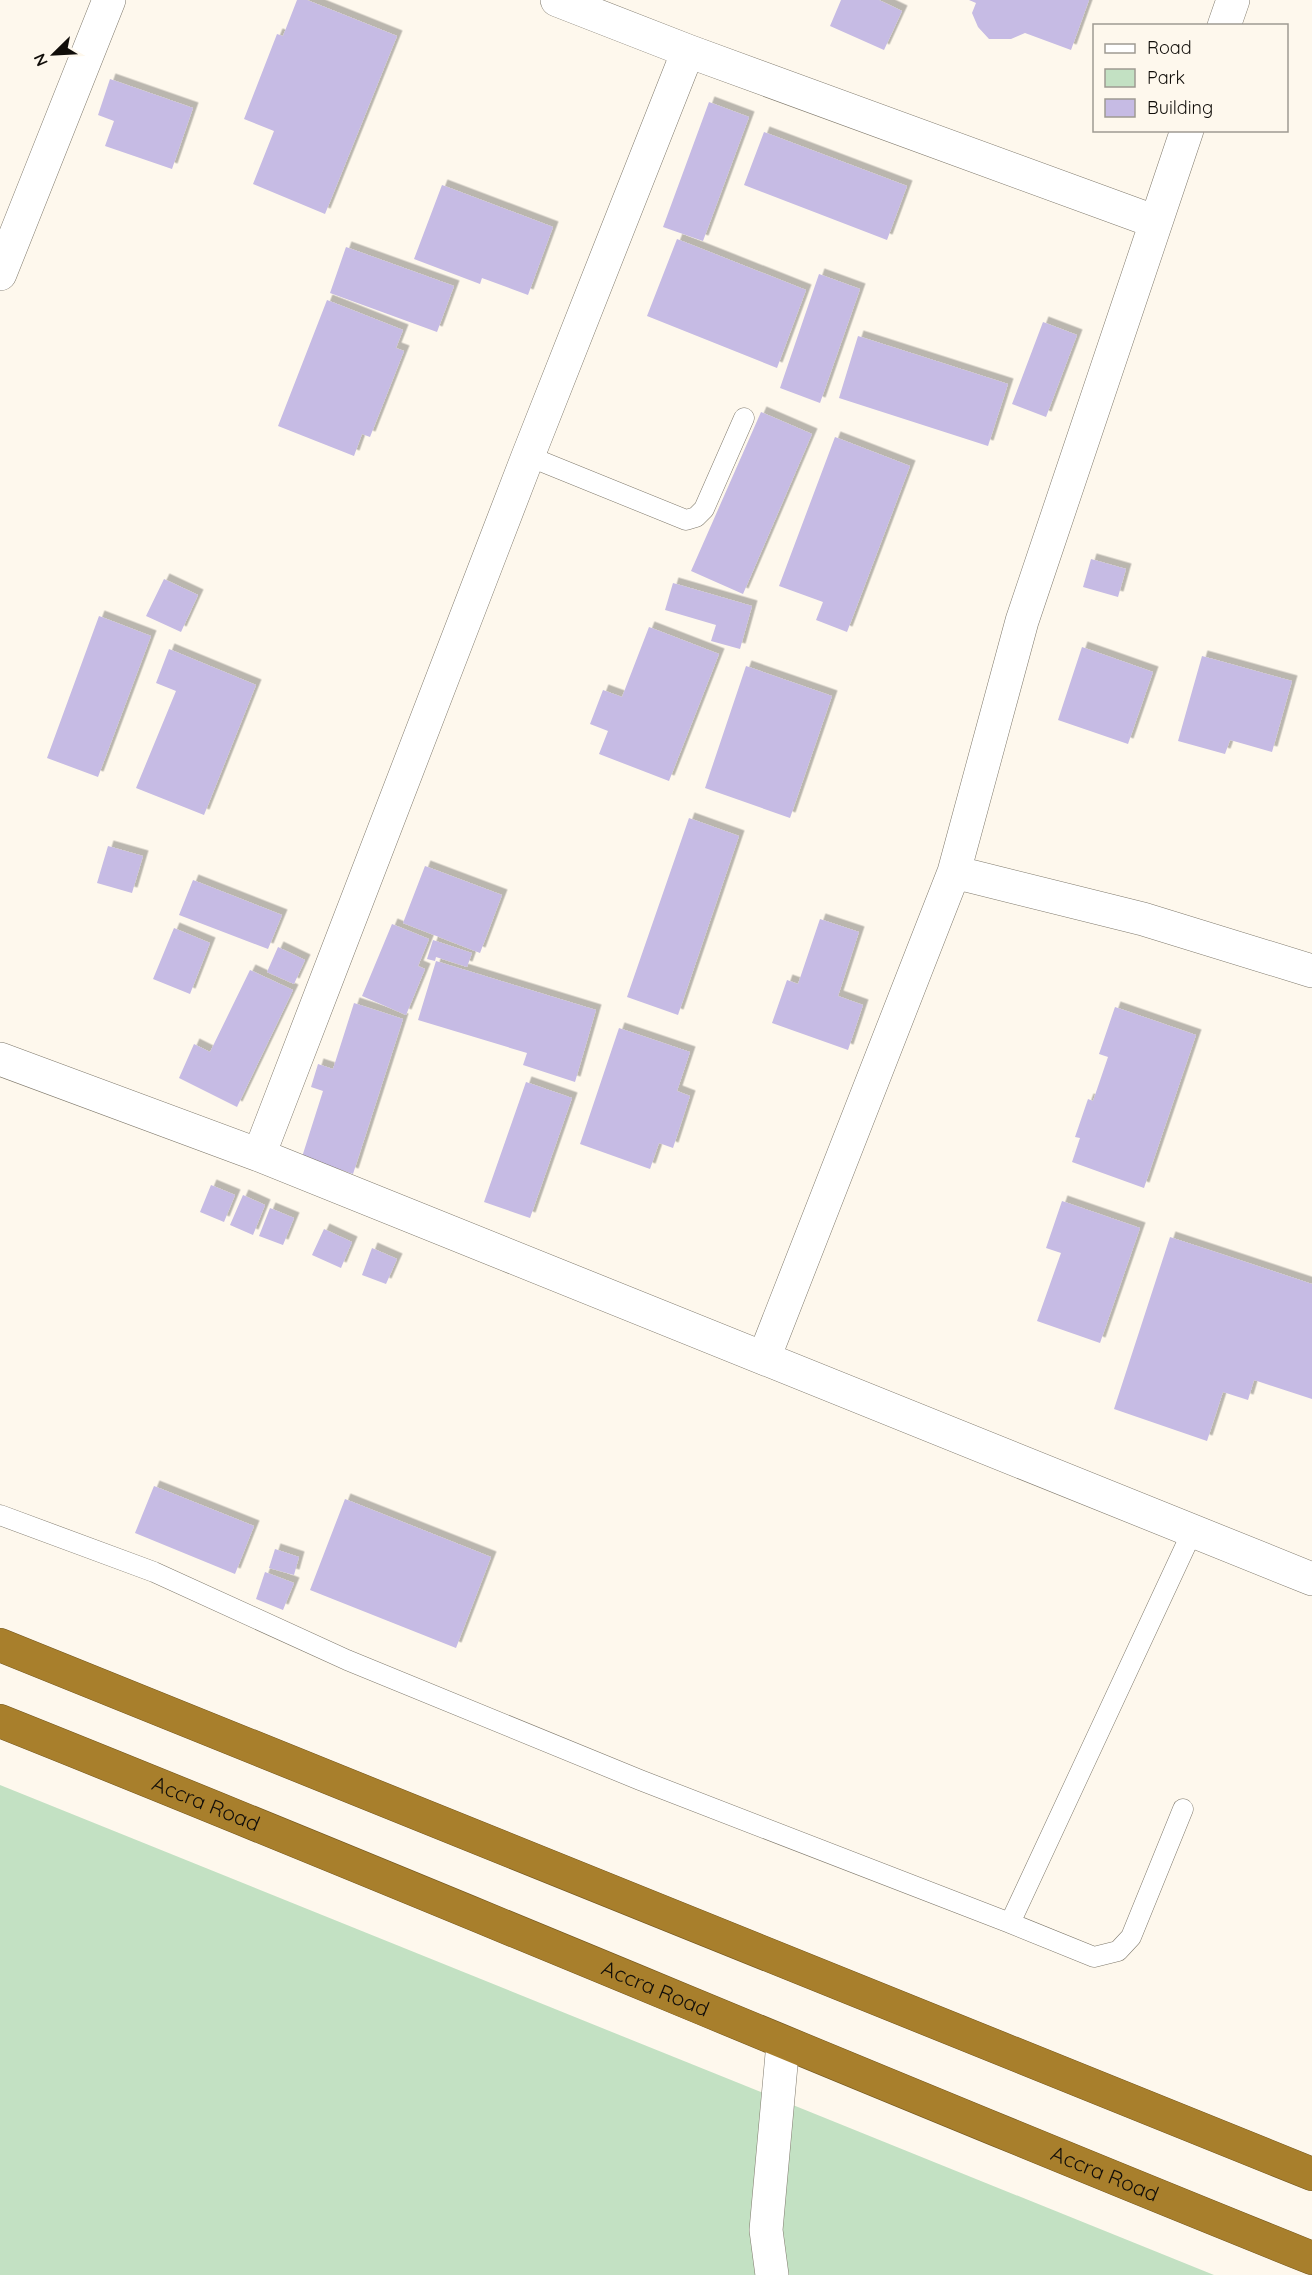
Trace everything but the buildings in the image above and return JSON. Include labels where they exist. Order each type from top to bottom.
[{"type":"highway","points":[[0,1645],[1312,2174]]},
{"type":"highway","name":"Accra Road","points":[[0,1721],[304,1842],[783,2043],[1312,2258]]},
{"type":"street","points":[[0,274],[109,0]]},
{"type":"street","points":[[557,0],[688,51],[1156,222]]},
{"type":"street","points":[[1225,24],[1233,0]]},
{"type":"street","points":[[259,1155],[528,456],[688,51]]},
{"type":"street","points":[[764,1358],[954,872],[1022,621],[1186,132]]},
{"type":"street","points":[[954,872],[1143,919],[1312,971]]},
{"type":"street","points":[[0,1059],[259,1155],[1312,1579]]},
{"type":"street","points":[[772,2275],[766,2230],[783,2043]]},
{"type":"lane","points":[[528,456],[686,520],[696,517],[704,509],[744,418]]},
{"type":"lane","points":[[0,1515],[154,1572],[347,1660],[629,1776],[1094,1957],[1118,1951],[1131,1937],[1183,1809]]},
{"type":"lane","points":[[1010,1923],[1194,1530]]},
{"type":"green space","points":[[0,1785],[1214,2275],[0,2275]]}]
